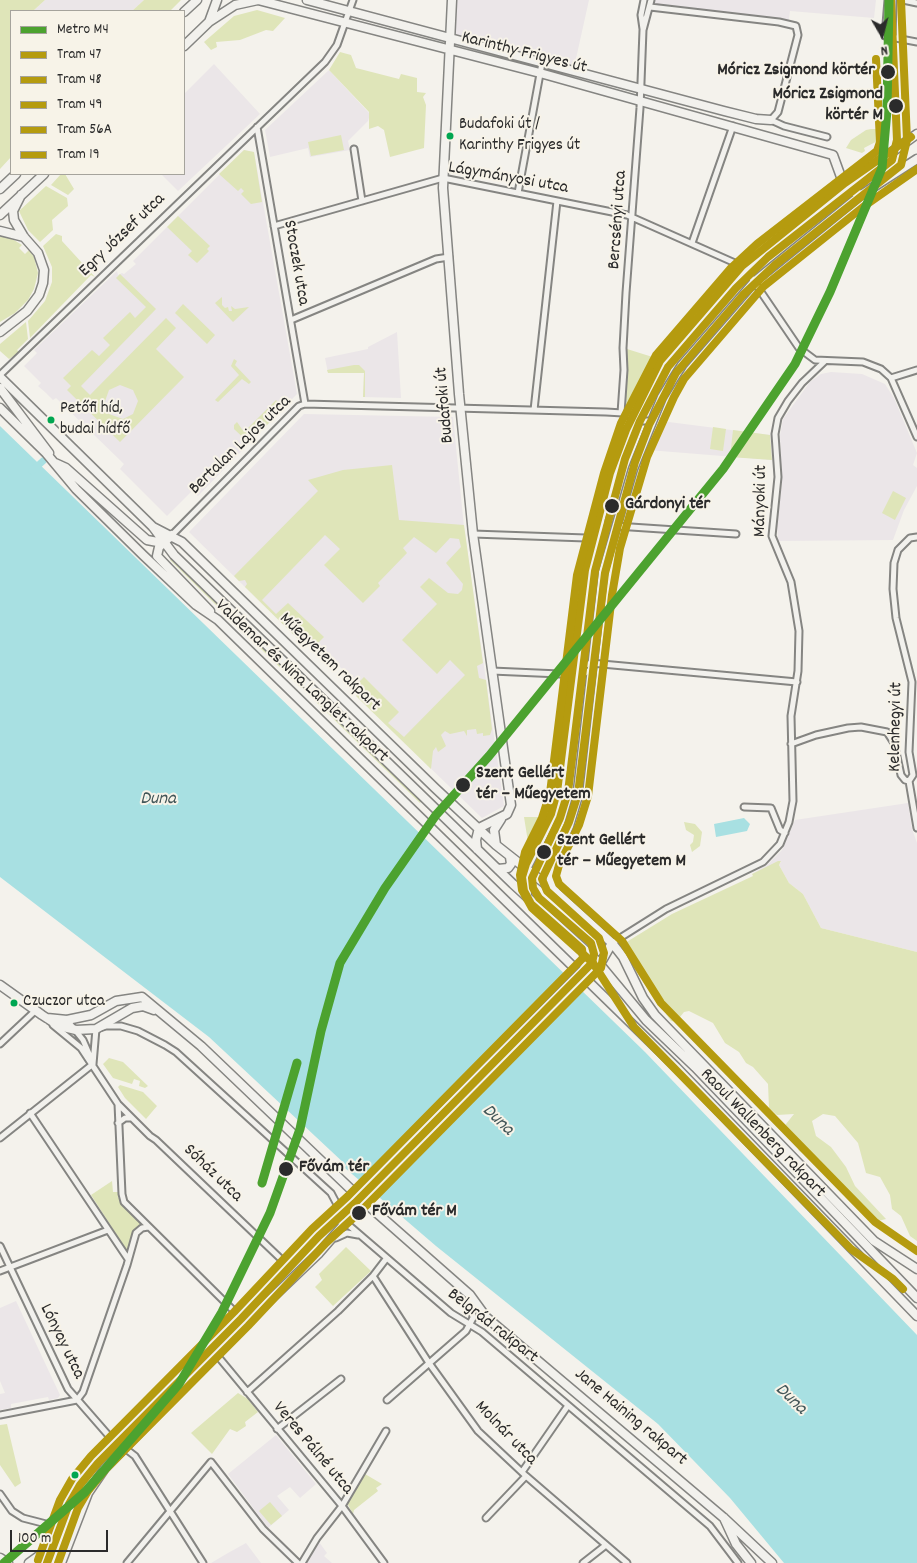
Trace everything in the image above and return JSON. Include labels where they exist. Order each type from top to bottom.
[{"type":"main road","points":[[185,11],[197,0]]},
{"type":"main road","points":[[209,22],[217,0]]},
{"type":"main road","points":[[185,45],[231,0]]},
{"type":"main road","name":"Karinthy Frigyes út","points":[[209,22],[235,6],[258,0],[346,22],[733,125],[764,137],[833,155],[846,188]]},
{"type":"main road","name":"Karinthy Frigyes út","points":[[307,0],[450,36],[542,63],[756,119],[771,120]]},
{"type":"main road","name":"Budafoki út","points":[[452,0],[443,178],[473,534],[511,805],[510,810],[502,817]]},
{"type":"main road","points":[[527,897],[526,868],[555,813],[565,774],[587,590],[597,535],[617,461],[656,376],[671,356],[746,270],[846,188],[917,134]]},
{"type":"main road","points":[[557,893],[550,876],[550,868],[575,809],[603,572],[651,420],[662,397],[682,365],[755,281],[862,195],[917,159]]},
{"type":"main road","points":[[898,170],[917,165]]},
{"type":"main road","points":[[0,184],[14,175]]},
{"type":"main road","points":[[0,189],[14,175]]},
{"type":"main road","points":[[0,215],[43,175]]},
{"type":"main road","points":[[846,188],[862,195]]},
{"type":"main road","points":[[0,332],[27,311],[39,295],[43,283],[44,270],[41,259],[18,227],[13,212],[21,195]]},
{"type":"main road","points":[[0,231],[24,237]]},
{"type":"main road","points":[[656,376],[663,375],[666,380],[662,397]]},
{"type":"main road","name":"Műegyetem rakpart","points":[[0,376],[153,527],[163,543],[205,585],[527,897],[600,964],[646,1020],[695,1067],[917,1298]]},
{"type":"main road","points":[[0,388],[46,447],[54,462],[66,468],[146,540],[163,543],[157,551],[160,561],[218,620]]},
{"type":"main road","name":"Valdemar és Nina Langlet rakpart","points":[[0,408],[54,462],[76,489],[185,595],[218,620],[585,974]]},
{"type":"main road","name":"Műegyetem rakpart","points":[[153,527],[172,535],[204,562],[435,788],[496,845],[557,893],[612,942],[623,958],[643,998],[655,1015],[874,1241],[917,1269]]},
{"type":"main road","name":"Bertalan Lajos utca","points":[[163,543],[172,535]]},
{"type":"main road","points":[[193,572],[202,571],[204,562]]},
{"type":"main road","points":[[205,585],[206,576],[216,574]]},
{"type":"main road","points":[[478,849],[476,840],[479,828],[502,817]]},
{"type":"main road","points":[[496,845],[494,830],[502,817]]},
{"type":"main road","points":[[476,840],[484,837],[489,838]]},
{"type":"main road","points":[[498,869],[508,868],[511,864],[510,857]]},
{"type":"main road","points":[[61,1563],[88,1493],[105,1468],[329,1242],[356,1204],[585,974],[600,964],[612,942]]},
{"type":"main road","points":[[583,948],[588,962],[585,974]]},
{"type":"main road","name":"Raoul Wallenberg rakpart","points":[[585,974],[917,1316]]},
{"type":"main road","points":[[0,985],[59,1026],[76,1030],[96,1029],[132,1008],[143,1006],[161,1013]]},
{"type":"main road","name":"Jane Haining rakpart","points":[[67,1020],[100,1011],[116,1001],[142,997],[201,1046],[355,1193],[470,1295],[486,1317],[724,1518],[772,1563]]},
{"type":"main road","points":[[47,1018],[67,1020]]},
{"type":"main road","points":[[40,1563],[54,1526],[80,1477],[239,1316],[289,1261],[330,1221],[341,1212],[356,1204]]},
{"type":"main road","points":[[907,1287],[917,1292]]},
{"type":"main road","points":[[724,1518],[736,1544],[751,1563]]},
{"type":"main road","points":[[29,1563],[43,1553]]},
{"type":"main road","points":[[0,1558],[8,1563]]},
{"type":"street","name":"Egry József utca","points":[[0,376],[325,62],[335,48],[353,0]]},
{"type":"street","name":"Bercsényi utca","points":[[621,413],[624,370],[622,348],[633,217],[643,30],[641,15],[644,0]]},
{"type":"street","name":"Bercsényi utca","points":[[643,30],[651,0]]},
{"type":"street","points":[[888,0],[886,36],[917,42]]},
{"type":"street","points":[[899,38],[901,0],[917,3]]},
{"type":"street","points":[[650,7],[779,22],[796,26],[798,35],[778,112],[771,120]]},
{"type":"street","points":[[518,193],[542,63]]},
{"type":"street","name":"Karinthy Frigyes út","points":[[771,120],[784,126],[827,137]]},
{"type":"street","points":[[692,243],[733,125]]},
{"type":"street","name":"Stoczek utca","points":[[257,127],[305,404]]},
{"type":"street","points":[[354,149],[362,201]]},
{"type":"street","name":"Lágymányosi utca","points":[[274,226],[443,178],[633,217],[740,264],[755,281],[800,348],[815,360],[824,362]]},
{"type":"street","points":[[534,410],[557,201]]},
{"type":"street","points":[[291,320],[436,259],[449,257]]},
{"type":"street","points":[[824,362],[869,364],[891,378],[917,437]]},
{"type":"street","name":"Mányoki út","points":[[791,744],[791,716],[797,682],[799,631],[788,572],[777,551],[772,536],[778,477],[775,434],[778,418],[788,401],[802,383],[824,362]]},
{"type":"street","points":[[891,378],[917,370]]},
{"type":"street","name":"Bertalan Lajos utca","points":[[172,535],[299,406],[305,404],[621,413],[635,419],[651,420]]},
{"type":"street","points":[[616,526],[736,534]]},
{"type":"street","points":[[473,534],[586,538],[597,535]]},
{"type":"street","name":"Kelenhegyi út","points":[[917,537],[910,538],[898,550],[893,576],[896,618],[912,682],[909,752],[912,775],[909,781],[917,828]]},
{"type":"street","points":[[492,671],[577,671],[591,667],[797,682]]},
{"type":"street","points":[[577,671],[584,674],[591,667]]},
{"type":"street","name":"Kelenhegyi út","points":[[791,744],[816,735],[848,728],[861,727],[887,732],[894,743],[901,775],[905,780],[909,781]]},
{"type":"street","points":[[612,942],[666,910],[763,862],[780,844],[790,822],[792,801],[791,744]]},
{"type":"street","points":[[744,807],[771,808],[780,830],[785,833]]},
{"type":"street","points":[[0,1044],[35,1011]]},
{"type":"street","points":[[47,1018],[81,1048],[93,1064]]},
{"type":"street","points":[[67,1020],[84,1040],[93,1064]]},
{"type":"street","points":[[0,1138],[93,1064],[96,1029],[113,1026],[127,1028],[147,1035],[176,1052],[331,1193],[341,1212]]},
{"type":"street","name":"Sóház utca","points":[[93,1064],[118,1104],[281,1259],[289,1261]]},
{"type":"street","points":[[118,1104],[123,1199],[148,1227],[239,1316]]},
{"type":"street","points":[[30,1113],[128,1259]]},
{"type":"street","points":[[118,1123],[125,1118],[132,1118]]},
{"type":"street","points":[[330,1221],[345,1222],[359,1235]]},
{"type":"street","points":[[0,1415],[77,1400],[83,1392],[127,1265],[136,1233],[142,1228],[148,1227]]},
{"type":"street","points":[[0,1271],[108,1230]]},
{"type":"street","points":[[329,1242],[347,1233],[359,1235]]},
{"type":"street","name":"Belgrád rakpart","points":[[359,1235],[451,1313],[471,1324],[710,1526],[738,1563]]},
{"type":"street","name":"Lónyay utca","points":[[0,1246],[68,1389],[115,1440],[146,1470],[203,1563]]},
{"type":"street","points":[[247,1392],[373,1276],[386,1259]]},
{"type":"street","name":"Molnár utca","points":[[373,1276],[429,1363],[478,1431],[524,1474],[627,1563]]},
{"type":"street","points":[[387,1400],[471,1324],[473,1314],[470,1295]]},
{"type":"street","name":"Veres Pálné utca","points":[[216,1354],[342,1506],[384,1563]]},
{"type":"street","points":[[277,1429],[341,1379]]},
{"type":"street","points":[[486,1518],[524,1474],[567,1407]]},
{"type":"street","points":[[302,1563],[317,1538],[342,1506],[386,1431]]},
{"type":"street","points":[[127,1563],[172,1512],[211,1462],[263,1529],[298,1563]]},
{"type":"street","points":[[0,1494],[12,1510],[22,1518],[54,1526]]},
{"type":"street","points":[[583,1563],[606,1545]]},
{"type":"shaded area","points":[[45,0],[144,0],[133,10],[34,10]]},
{"type":"shaded area","points":[[451,0],[589,0],[573,72],[450,39]]},
{"type":"shaded area","points":[[642,0],[876,0],[874,18],[790,11],[788,26],[655,11],[642,5]]},
{"type":"shaded area","points":[[214,64],[260,114],[178,191],[162,175],[185,175],[185,93]]},
{"type":"shaded area","points":[[329,70],[370,114],[368,121],[348,141],[350,150],[310,157],[308,148],[270,157],[265,130]]},
{"type":"shaded area","points":[[244,150],[254,152],[297,394],[198,496],[192,491],[167,516],[120,469],[124,464],[56,398],[53,400],[38,386],[41,383],[24,366],[37,353],[34,350],[117,271],[118,275],[124,274],[136,264],[133,261]]},
{"type":"shaded area","points":[[397,332],[401,398],[363,397],[364,373],[328,373],[325,358],[368,349],[368,347]]},
{"type":"shaded area","points":[[831,372],[862,374],[885,384],[894,398],[917,453],[913,465],[917,468],[917,486],[904,510],[893,540],[778,541],[777,522],[782,483],[780,435],[783,419],[810,382],[821,374]]},
{"type":"shaded area","points":[[304,414],[453,417],[464,527],[504,806],[482,818],[356,696],[359,688],[350,676],[313,643],[304,645],[189,532]]},
{"type":"shaded area","points":[[661,421],[770,435],[772,460],[648,450]]},
{"type":"shaded area","points":[[908,803],[912,829],[917,843],[917,952],[821,928],[803,894],[789,883],[779,865],[781,862],[752,874],[769,863],[782,850],[795,820]]},
{"type":"shaded area","points":[[16,1301],[60,1395],[58,1398],[49,1400],[48,1397],[11,1404],[11,1408],[0,1410],[0,1394],[5,1393],[0,1381],[0,1308]]},
{"type":"shaded area","points":[[276,1435],[316,1484],[300,1498],[290,1487],[277,1496],[289,1510],[268,1528],[228,1474]]},
{"type":"shaded area","points":[[319,1542],[327,1553],[324,1556],[332,1563],[307,1563]]},
{"type":"shaded area","points":[[246,1543],[261,1563],[211,1563],[228,1553]]},
{"type":"green space","points":[[0,0],[45,0],[34,10],[10,10],[10,158],[0,169]]},
{"type":"green space","points":[[144,0],[181,0],[171,10],[133,10]]},
{"type":"green space","points":[[257,10],[285,18],[273,31],[266,30],[240,40],[216,42],[217,47],[211,50],[204,42],[234,16]]},
{"type":"green space","points":[[340,52],[351,55],[356,68],[399,79],[401,74],[417,78],[417,92],[426,93],[423,97],[426,105],[424,148],[390,157],[384,130],[378,126],[369,129],[369,112],[329,70]]},
{"type":"green space","points":[[880,129],[880,134],[884,135],[885,130],[888,130],[887,136],[864,148],[865,151],[862,153],[846,148],[851,140],[866,130]]},
{"type":"green space","points":[[341,135],[344,150],[311,156],[308,142]]},
{"type":"green space","points":[[244,150],[254,152],[262,202],[251,204],[241,194],[244,191],[241,188],[238,191],[219,174]]},
{"type":"green space","points":[[60,175],[66,175],[74,189],[68,195],[51,185]]},
{"type":"green space","points":[[46,186],[67,198],[68,206],[52,220],[53,230],[40,242],[28,230],[19,211]]},
{"type":"green space","points":[[178,216],[210,246],[207,249],[209,251],[197,263],[188,255],[192,251],[167,227]]},
{"type":"green space","points":[[56,234],[62,236],[62,241],[95,277],[91,275],[30,338],[28,321],[45,301],[52,282],[52,267],[43,246]]},
{"type":"green space","points":[[3,236],[22,245],[19,248],[25,254],[29,250],[34,257],[38,273],[34,289],[28,300],[15,313],[0,322],[0,237]]},
{"type":"green space","points":[[120,274],[156,309],[81,386],[90,395],[166,318],[176,328],[156,349],[184,377],[120,442],[67,390],[71,386],[63,378],[92,350],[99,356],[110,345],[103,338],[130,312],[135,318],[146,307],[116,278]],"holes":[[[120,385],[133,390],[138,401],[133,414],[123,419],[109,414],[104,404],[109,390]]]},
{"type":"green space","points":[[222,297],[222,305],[225,308],[228,307],[229,311],[232,311],[231,306],[235,309],[249,307],[233,322],[215,303]]},
{"type":"green space","points":[[183,304],[215,335],[207,344],[175,313]]},
{"type":"green space","points":[[26,322],[28,339],[17,350],[19,352],[9,359],[0,351],[0,344]]},
{"type":"green space","points":[[627,349],[659,359],[634,407],[624,404]]},
{"type":"green space","points":[[234,359],[237,361],[235,365],[251,382],[249,384],[242,379],[218,402],[215,400],[239,375],[231,366]]},
{"type":"green space","points":[[359,365],[365,371],[365,397],[363,397],[364,373],[328,373],[327,370]]},
{"type":"green space","points":[[276,400],[284,408],[249,443],[234,429],[234,425],[237,422],[244,432]]},
{"type":"green space","points":[[713,427],[726,429],[723,451],[710,449]]},
{"type":"green space","points":[[733,430],[770,435],[772,460],[730,457]]},
{"type":"green space","points":[[392,465],[399,520],[464,525],[483,663],[477,666],[479,678],[486,680],[492,729],[490,735],[483,736],[483,733],[477,734],[476,729],[467,730],[467,736],[464,731],[450,734],[445,731],[441,735],[446,746],[438,752],[436,747],[433,751],[431,769],[356,696],[360,690],[357,684],[364,677],[399,712],[388,723],[404,737],[465,675],[450,660],[437,674],[402,640],[437,604],[420,587],[429,578],[448,593],[458,594],[462,590],[463,584],[446,563],[461,547],[459,539],[450,538],[436,553],[414,537],[403,548],[407,553],[378,583],[380,586],[363,603],[324,565],[340,549],[325,535],[262,600],[276,614],[288,603],[324,637],[316,645],[310,642],[304,645],[245,587],[247,584],[245,580],[239,581],[234,576],[318,491],[308,480],[343,470]]},
{"type":"green space","points":[[893,491],[906,498],[895,520],[882,513]]},
{"type":"green space","points":[[172,558],[305,688],[301,688],[170,560]]},
{"type":"green space","points":[[313,696],[421,801],[420,803],[316,702]]},
{"type":"green space","points":[[524,817],[546,817],[532,843],[528,842]]},
{"type":"green space","points":[[684,822],[695,824],[702,832],[700,846],[692,852],[690,845],[693,842],[694,835],[686,830]]},
{"type":"green space","points":[[781,861],[779,865],[789,883],[803,894],[821,928],[917,952],[917,1241],[910,1236],[901,1216],[892,1209],[890,1195],[880,1177],[866,1173],[858,1143],[835,1116],[823,1114],[812,1121],[816,1136],[831,1147],[846,1167],[855,1186],[886,1219],[878,1221],[855,1202],[830,1173],[799,1151],[794,1140],[782,1129],[794,1114],[777,1115],[769,1108],[768,1084],[753,1067],[746,1063],[739,1052],[725,1043],[713,1023],[689,1011],[684,1012],[676,1022],[671,1021],[666,1014],[663,1004],[652,995],[625,943],[672,914],[753,876],[752,874]]},
{"type":"green space","points":[[109,1058],[123,1062],[148,1086],[145,1088],[139,1086],[140,1081],[134,1079],[132,1084],[113,1078],[103,1064]]},
{"type":"green space","points":[[120,1085],[143,1092],[157,1106],[146,1119],[125,1098],[118,1087]]},
{"type":"green space","points":[[112,1181],[113,1192],[118,1192],[118,1198],[121,1198],[144,1225],[135,1230],[127,1251],[91,1195]]},
{"type":"green space","points":[[346,1247],[371,1271],[333,1306],[315,1287],[322,1280],[319,1274]]},
{"type":"green space","points":[[238,1393],[248,1399],[258,1412],[245,1422],[246,1426],[237,1432],[230,1429],[212,1454],[191,1433]]},
{"type":"green space","points":[[7,1424],[21,1483],[15,1487],[0,1465],[0,1425]]},
{"type":"green space","points":[[365,1474],[382,1484],[376,1488],[378,1491],[354,1510],[353,1514],[347,1503]]},
{"type":"green space","points":[[270,1502],[282,1516],[271,1525],[259,1511]]},
{"type":"water","name":"Duna","points":[[0,426],[645,1052],[917,1335],[917,1563],[784,1563],[730,1498],[658,1424],[436,1246],[345,1168],[346,1165],[209,1037],[0,877]]},
{"type":"water","points":[[744,818],[750,824],[747,831],[716,837],[714,824]]},
{"type":"pier","points":[[569,976],[583,990],[421,1155],[377,1197],[362,1185]]},
{"type":"waterway","points":[[32,471],[43,461]]},
{"type":"metro line","name":"M4","points":[[4,1563],[85,1492],[179,1384],[222,1312],[270,1213],[300,1129],[321,1031],[340,963],[385,888],[436,815],[489,756],[723,469],[795,364],[830,292],[882,168],[887,110],[889,0]]},
{"type":"metro line","name":"M4","points":[[262,1183],[297,1063]]},
{"type":"tram line","name":"47","points":[[47,1563],[69,1504],[80,1485],[98,1463],[241,1319],[319,1236],[355,1203],[592,963],[594,954],[591,943],[539,898],[533,888],[532,878],[560,818],[568,792],[595,571],[625,459],[640,421],[668,367],[736,288],[768,257],[892,160],[897,140],[891,0]]},
{"type":"tram line","name":"48","points":[[58,1563],[78,1508],[88,1491],[105,1470],[248,1326],[326,1243],[362,1210],[601,968],[604,953],[599,938],[547,891],[542,879],[569,822],[578,794],[605,573],[635,462],[649,425],[676,373],[743,295],[775,265],[901,165],[907,140],[901,0]]},
{"type":"tram line","name":"56A","points":[[876,59],[880,142],[877,151],[757,244],[730,269],[656,355],[621,423],[604,473],[577,575],[550,793],[542,818],[525,852],[520,875],[522,890],[532,908],[593,963],[634,1027],[851,1249],[893,1279],[903,1289]]},
{"type":"tram line","name":"49","points":[[38,1560],[60,1500],[72,1479],[91,1456],[234,1312],[312,1229],[348,1196],[583,958],[582,949],[531,904],[524,891],[522,877],[526,864],[551,814],[557,792],[585,570],[610,473],[626,430],[660,361],[742,266],[845,183],[911,137]]},
{"type":"tram line","name":"19","points":[[917,169],[863,207],[763,287],[684,379],[674,397],[647,457],[620,548],[612,595],[588,796],[579,825],[559,865],[556,876],[559,884],[622,941],[661,1003],[875,1222],[917,1251]]},
{"type":"place","name":"Móricz Zsigmond körtér","points":[[888,72]]},
{"type":"place","name":"Móricz Zsigmond körtér M","points":[[896,106]]},
{"type":"place","name":"Budafoki út / Karinthy Frigyes út","points":[[450,136]]},
{"type":"place","name":"Petőfi híd, budai hídfő","points":[[51,420]]},
{"type":"place","name":"Gárdonyi tér","points":[[612,506]]},
{"type":"place","name":"Szent Gellért tér – Műegyetem","points":[[463,785]]},
{"type":"place","name":"Szent Gellért tér – Műegyetem M","points":[[544,852]]},
{"type":"place","name":"Czuczor utca","points":[[14,1003]]},
{"type":"place","name":"Fővám tér","points":[[286,1169]]},
{"type":"place","name":"Fővám tér M","points":[[359,1213]]}]
